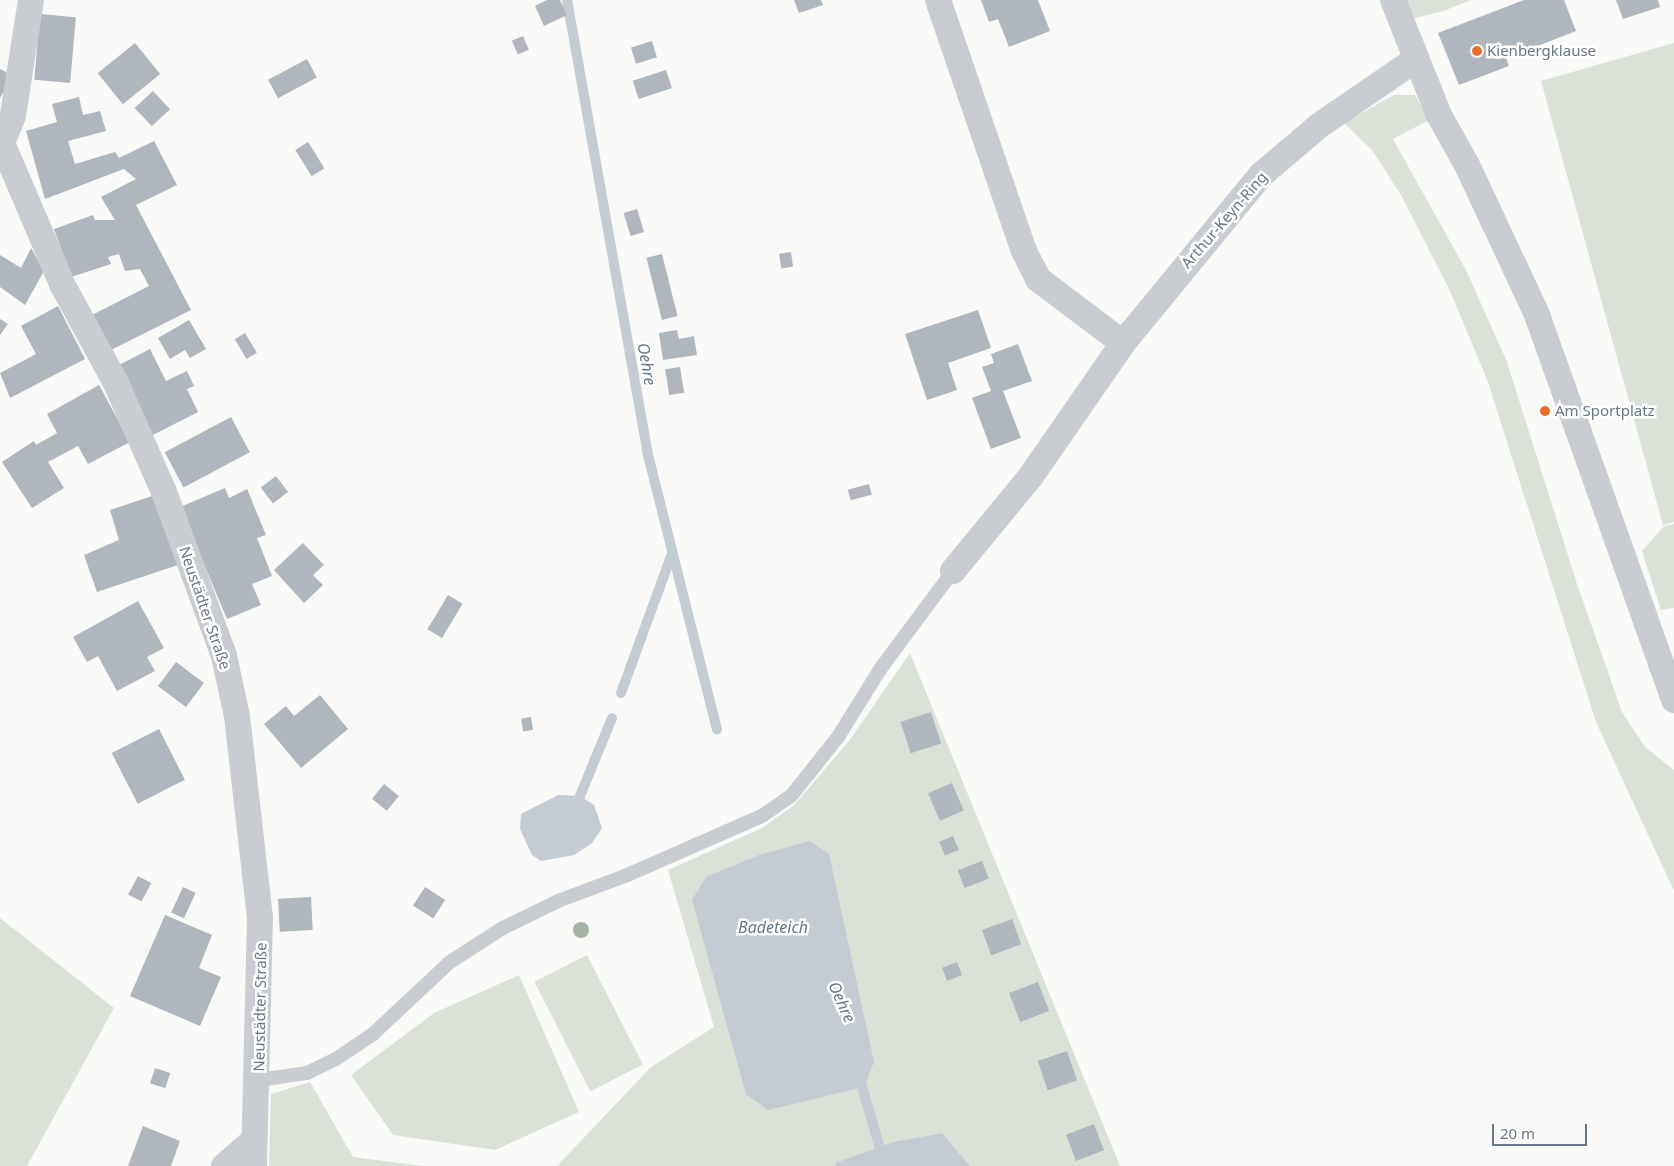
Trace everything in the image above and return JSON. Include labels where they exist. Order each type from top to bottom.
[{"type":"street","points":[[1,145],[13,115],[31,0]]},
{"type":"street","points":[[938,0],[1024,251],[1038,279],[1123,344]]},
{"type":"street","points":[[1393,0],[1414,60],[1439,115],[1467,165],[1536,312],[1562,378],[1674,700]]},
{"type":"street","name":"Arthur-Keyn-Ring","points":[[952,571],[1031,476],[1123,344],[1261,174],[1320,124],[1414,60]]},
{"type":"street","name":"Neustädter Straße","points":[[1,145],[62,284],[116,383],[164,492],[224,656],[240,736],[260,918],[258,1080],[254,1166]]},
{"type":"street","points":[[224,1166],[254,1140]]},
{"type":"lane","points":[[258,1080],[282,1079],[307,1073],[336,1059],[372,1034],[450,962],[503,928],[558,901],[633,872],[762,816],[791,796],[838,737],[882,668],[952,571]]},
{"type":"shaded area","points":[[1394,0],[1471,0],[1446,10],[1401,22]]},
{"type":"shaded area","points":[[1674,43],[1674,522],[1663,525],[1541,81]]},
{"type":"shaded area","points":[[1394,95],[1415,95],[1429,120],[1393,139],[1466,270],[1507,362],[1577,584],[1622,712],[1645,747],[1674,770],[1674,891],[1596,722],[1488,382],[1450,291],[1401,195],[1372,150],[1344,123]]},
{"type":"shaded area","points":[[1674,524],[1674,608],[1661,610],[1642,551],[1664,526]]},
{"type":"shaded area","points":[[910,653],[1120,1166],[970,1166],[942,1133],[893,1142],[836,1163],[836,1166],[557,1166],[651,1067],[714,1027],[668,870],[762,828],[794,805],[849,741]]},
{"type":"shaded area","points":[[0,918],[114,1008],[27,1166],[0,1166]]},
{"type":"shaded area","points":[[587,955],[643,1065],[590,1091],[534,982]]},
{"type":"shaded area","points":[[519,975],[579,1112],[495,1150],[393,1135],[351,1075],[434,1013]]},
{"type":"shaded area","points":[[310,1082],[353,1157],[423,1166],[269,1166],[271,1094]]},
{"type":"water","points":[[558,795],[580,796],[594,805],[602,828],[592,843],[574,855],[541,861],[532,855],[520,829],[521,814]]},
{"type":"water","name":"Badeteich","points":[[810,841],[829,854],[874,1062],[864,1087],[768,1110],[746,1094],[692,900],[706,877],[759,855]]},
{"type":"water","points":[[942,1133],[970,1166],[836,1166],[835,1163],[893,1142]]},
{"type":"building","points":[[547,0],[560,0],[567,15],[544,26],[535,6]]},
{"type":"building","points":[[794,0],[821,0],[823,5],[799,13]]},
{"type":"building","points":[[981,0],[1038,0],[1050,31],[1009,47],[998,19],[989,22]]},
{"type":"building","points":[[1524,0],[1564,0],[1576,31],[1506,58],[1509,66],[1459,85],[1438,33]]},
{"type":"building","points":[[1616,0],[1658,0],[1660,7],[1623,19]]},
{"type":"building","points":[[40,14],[76,17],[70,83],[34,80]]},
{"type":"building","points":[[523,36],[529,50],[518,54],[512,41]]},
{"type":"building","points":[[652,41],[657,57],[636,64],[631,47]]},
{"type":"building","points":[[135,43],[160,74],[123,104],[98,73]]},
{"type":"building","points":[[307,59],[317,78],[278,98],[268,80]]},
{"type":"building","points":[[0,69],[13,76],[0,98]]},
{"type":"building","points":[[666,70],[672,88],[639,99],[633,81]]},
{"type":"building","points":[[153,91],[170,109],[152,126],[135,108]]},
{"type":"building","points":[[79,97],[83,115],[100,111],[106,131],[68,141],[75,164],[115,152],[119,158],[154,141],[177,185],[136,205],[191,310],[109,351],[92,315],[149,286],[140,269],[125,271],[119,254],[108,257],[111,264],[71,277],[54,229],[93,215],[95,220],[115,220],[101,197],[136,179],[124,169],[45,199],[26,131],[57,122],[52,104]]},
{"type":"building","points":[[308,142],[324,168],[312,176],[295,150]]},
{"type":"building","points":[[637,209],[644,232],[631,236],[624,213]]},
{"type":"building","points":[[31,248],[44,271],[25,305],[0,287],[0,255],[21,268]]},
{"type":"building","points":[[791,252],[793,267],[781,269],[779,254]]},
{"type":"building","points":[[662,254],[677,316],[662,320],[646,258]]},
{"type":"building","points":[[58,306],[85,359],[10,398],[0,373],[36,354],[21,326]]},
{"type":"building","points":[[978,310],[991,348],[948,363],[957,390],[927,400],[905,334]]},
{"type":"building","points":[[0,319],[8,324],[0,335]]},
{"type":"building","points":[[189,320],[206,349],[190,358],[185,350],[170,359],[158,338]]},
{"type":"building","points":[[677,330],[679,339],[694,336],[697,355],[663,360],[659,333]]},
{"type":"building","points":[[245,333],[257,353],[247,359],[235,339]]},
{"type":"building","points":[[1018,344],[1032,381],[1003,391],[1021,438],[991,449],[972,398],[991,391],[982,367],[994,363],[991,354]]},
{"type":"building","points":[[150,349],[166,381],[187,371],[194,386],[187,389],[198,412],[151,436],[117,366]]},
{"type":"building","points":[[680,367],[684,393],[669,395],[665,369]]},
{"type":"building","points":[[99,385],[130,442],[88,464],[78,446],[48,462],[64,488],[32,508],[2,462],[34,441],[36,445],[57,433],[47,414]]},
{"type":"building","points":[[231,417],[250,452],[184,488],[165,452]]},
{"type":"building","points":[[276,476],[288,492],[273,503],[261,487]]},
{"type":"building","points":[[869,484],[872,495],[851,500],[848,490]]},
{"type":"building","points":[[225,488],[229,498],[247,489],[266,535],[257,538],[272,576],[252,584],[261,605],[227,619],[180,507]]},
{"type":"building","points":[[155,495],[178,565],[97,592],[84,555],[119,540],[110,510]]},
{"type":"building","points":[[303,543],[324,565],[313,575],[323,585],[304,603],[274,570]]},
{"type":"building","points":[[448,595],[463,604],[442,638],[427,629]]},
{"type":"building","points":[[138,601],[164,648],[147,657],[155,671],[117,691],[98,656],[87,662],[73,637]]},
{"type":"building","points":[[176,662],[204,683],[186,707],[158,686]]},
{"type":"building","points":[[320,695],[348,729],[301,768],[264,724],[286,706],[294,716]]},
{"type":"building","points":[[931,712],[941,743],[911,753],[901,722]]},
{"type":"building","points":[[531,717],[533,730],[523,731],[521,719]]},
{"type":"building","points":[[159,729],[185,780],[138,804],[112,753]]},
{"type":"building","points":[[952,783],[964,811],[940,821],[928,793]]},
{"type":"building","points":[[384,784],[399,796],[387,811],[372,799]]},
{"type":"building","points":[[953,836],[959,850],[945,856],[939,842]]},
{"type":"building","points":[[982,861],[989,879],[965,888],[958,870]]},
{"type":"building","points":[[138,876],[151,883],[141,902],[128,895]]},
{"type":"building","points":[[183,887],[196,893],[184,918],[171,912]]},
{"type":"building","points":[[425,887],[445,900],[433,919],[413,905]]},
{"type":"building","points":[[311,897],[313,930],[280,932],[278,899]]},
{"type":"building","points":[[165,915],[212,935],[199,968],[221,977],[200,1026],[130,996]]},
{"type":"building","points":[[1012,919],[1021,944],[991,955],[982,930]]},
{"type":"building","points":[[957,962],[962,975],[947,981],[942,968]]},
{"type":"building","points":[[1038,982],[1049,1011],[1020,1022],[1009,993]]},
{"type":"building","points":[[1067,1051],[1077,1080],[1048,1090],[1038,1061]]},
{"type":"building","points":[[155,1068],[170,1073],[165,1088],[150,1083]]},
{"type":"building","points":[[1094,1124],[1104,1150],[1076,1161],[1066,1135]]},
{"type":"building","points":[[143,1126],[180,1141],[171,1166],[128,1166]]},
{"type":"waterway","name":"Oehre","points":[[567,0],[647,451],[717,729]]},
{"type":"waterway","points":[[621,693],[672,554]]},
{"type":"waterway","points":[[580,796],[612,718]]},
{"type":"waterway","name":"Oehre","points":[[859,1076],[885,1166]]},
{"type":"place","name":"Kienbergklause","points":[[1477,51]]},
{"type":"place","name":"Am Sportplatz","points":[[1545,411]]}]
